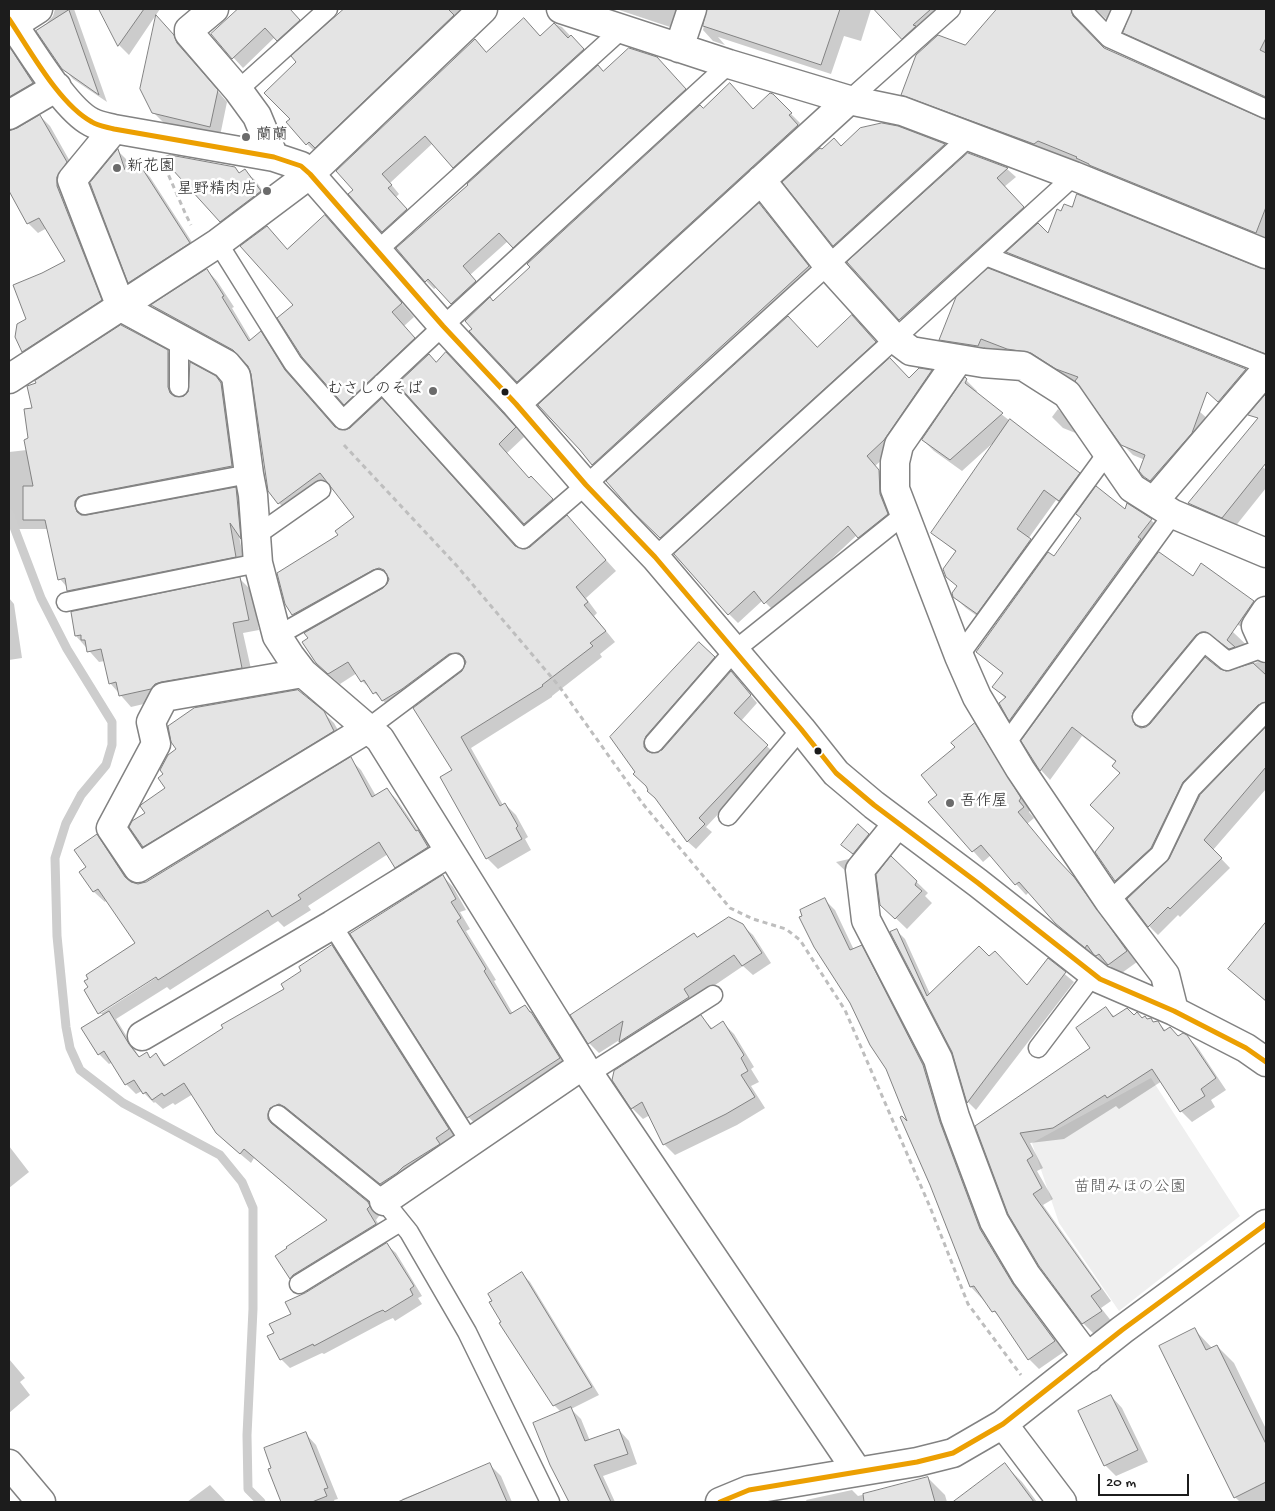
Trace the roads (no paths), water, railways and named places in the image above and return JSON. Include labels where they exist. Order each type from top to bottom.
[{"type":"street","points":[[38,9],[11,22],[76,111],[92,122],[114,130],[154,135],[274,157],[302,166],[443,326],[516,404],[586,485],[655,557],[735,650],[836,773],[1100,979],[1174,1010],[1246,1048],[1266,1062]]},
{"type":"street","points":[[214,9],[189,30],[189,33],[238,90],[257,116],[274,157]]},
{"type":"street","points":[[9,379],[212,247],[310,174],[482,9]]},
{"type":"street","points":[[561,9],[621,30],[849,100],[902,111],[1074,176],[1266,254]]},
{"type":"street","points":[[679,48],[692,9]]},
{"type":"street","points":[[9,114],[57,87]]},
{"type":"street","points":[[516,404],[849,100]]},
{"type":"street","points":[[114,130],[72,180],[121,307],[226,364],[236,376],[253,495],[258,563],[278,636],[303,673],[380,739],[586,1069],[857,1472]]},
{"type":"street","points":[[761,180],[828,265],[895,338],[911,351],[958,360],[1024,366],[1067,394],[1132,488],[1164,507],[1266,553]]},
{"type":"street","points":[[958,360],[899,445],[895,462],[895,489],[959,656],[977,697],[1020,769],[1109,901],[1165,975],[1174,1010]]},
{"type":"street","points":[[1164,507],[1266,370]]},
{"type":"street","points":[[1266,611],[1256,626],[1266,647]]},
{"type":"street","points":[[303,673],[164,697],[151,722],[156,744],[111,828],[138,868],[368,729]]},
{"type":"street","points":[[898,823],[860,870],[866,920],[938,1059],[955,1117],[994,1221],[1026,1275],[1088,1358]]},
{"type":"street","points":[[142,1036],[332,925],[450,852]]},
{"type":"street","points":[[392,1211],[470,1142],[586,1069]]},
{"type":"street","points":[[720,1502],[750,1490],[917,1462],[953,1453],[1003,1424],[1122,1330],[1266,1224]]},
{"type":"street","points":[[1003,1424],[1062,1502]]},
{"type":"street","points":[[9,1464],[41,1502]]},
{"type":"lane","points":[[238,90],[328,9]]},
{"type":"lane","points":[[849,100],[951,9]]},
{"type":"lane","points":[[1081,9],[1109,38],[1266,110]]},
{"type":"lane","points":[[1109,38],[1122,9]]},
{"type":"lane","points":[[378,250],[621,30]]},
{"type":"lane","points":[[212,247],[293,363],[343,420],[729,64]]},
{"type":"lane","points":[[382,383],[523,539],[586,485],[969,137]]},
{"type":"lane","points":[[655,557],[1074,176]]},
{"type":"lane","points":[[986,256],[1266,366]]},
{"type":"lane","points":[[179,340],[179,388]]},
{"type":"lane","points":[[959,656],[1108,452]]},
{"type":"lane","points":[[85,505],[249,474]]},
{"type":"lane","points":[[257,535],[321,490]]},
{"type":"lane","points":[[1005,745],[1164,507]]},
{"type":"lane","points":[[654,743],[735,650],[905,514]]},
{"type":"lane","points":[[66,602],[258,563]]},
{"type":"lane","points":[[278,636],[378,579]]},
{"type":"lane","points":[[1142,716],[1204,642],[1227,661],[1266,647]]},
{"type":"lane","points":[[368,729],[455,663]]},
{"type":"lane","points":[[1109,901],[1160,854],[1191,789],[1266,712]]},
{"type":"lane","points":[[728,816],[801,729]]},
{"type":"lane","points":[[332,925],[470,1142]]},
{"type":"lane","points":[[1038,1048],[1094,974]]},
{"type":"lane","points":[[586,1069],[713,995]]},
{"type":"lane","points":[[278,1115],[392,1211],[409,1232],[466,1332],[550,1502]]},
{"type":"lane","points":[[298,1284],[392,1211]]},
{"type":"waterway","points":[[9,514],[41,598],[67,649],[112,722],[112,745],[106,765],[81,795],[66,823],[55,858],[57,936],[66,1027],[70,1048],[80,1070],[123,1103],[220,1155],[242,1182],[253,1208],[253,1309],[247,1435],[248,1489],[261,1502]]},
{"type":"place","name":"蘭蘭","points":[[246,137]]},
{"type":"place","name":"新花園","points":[[117,168]]},
{"type":"place","name":"星野精肉店","points":[[267,191]]},
{"type":"place","name":"むさしのそば","points":[[433,391]]},
{"type":"place","name":"吾作屋","points":[[950,803]]},
{"type":"park label","name":"苗間みほの公園","points":[[1130,1189]]}]
